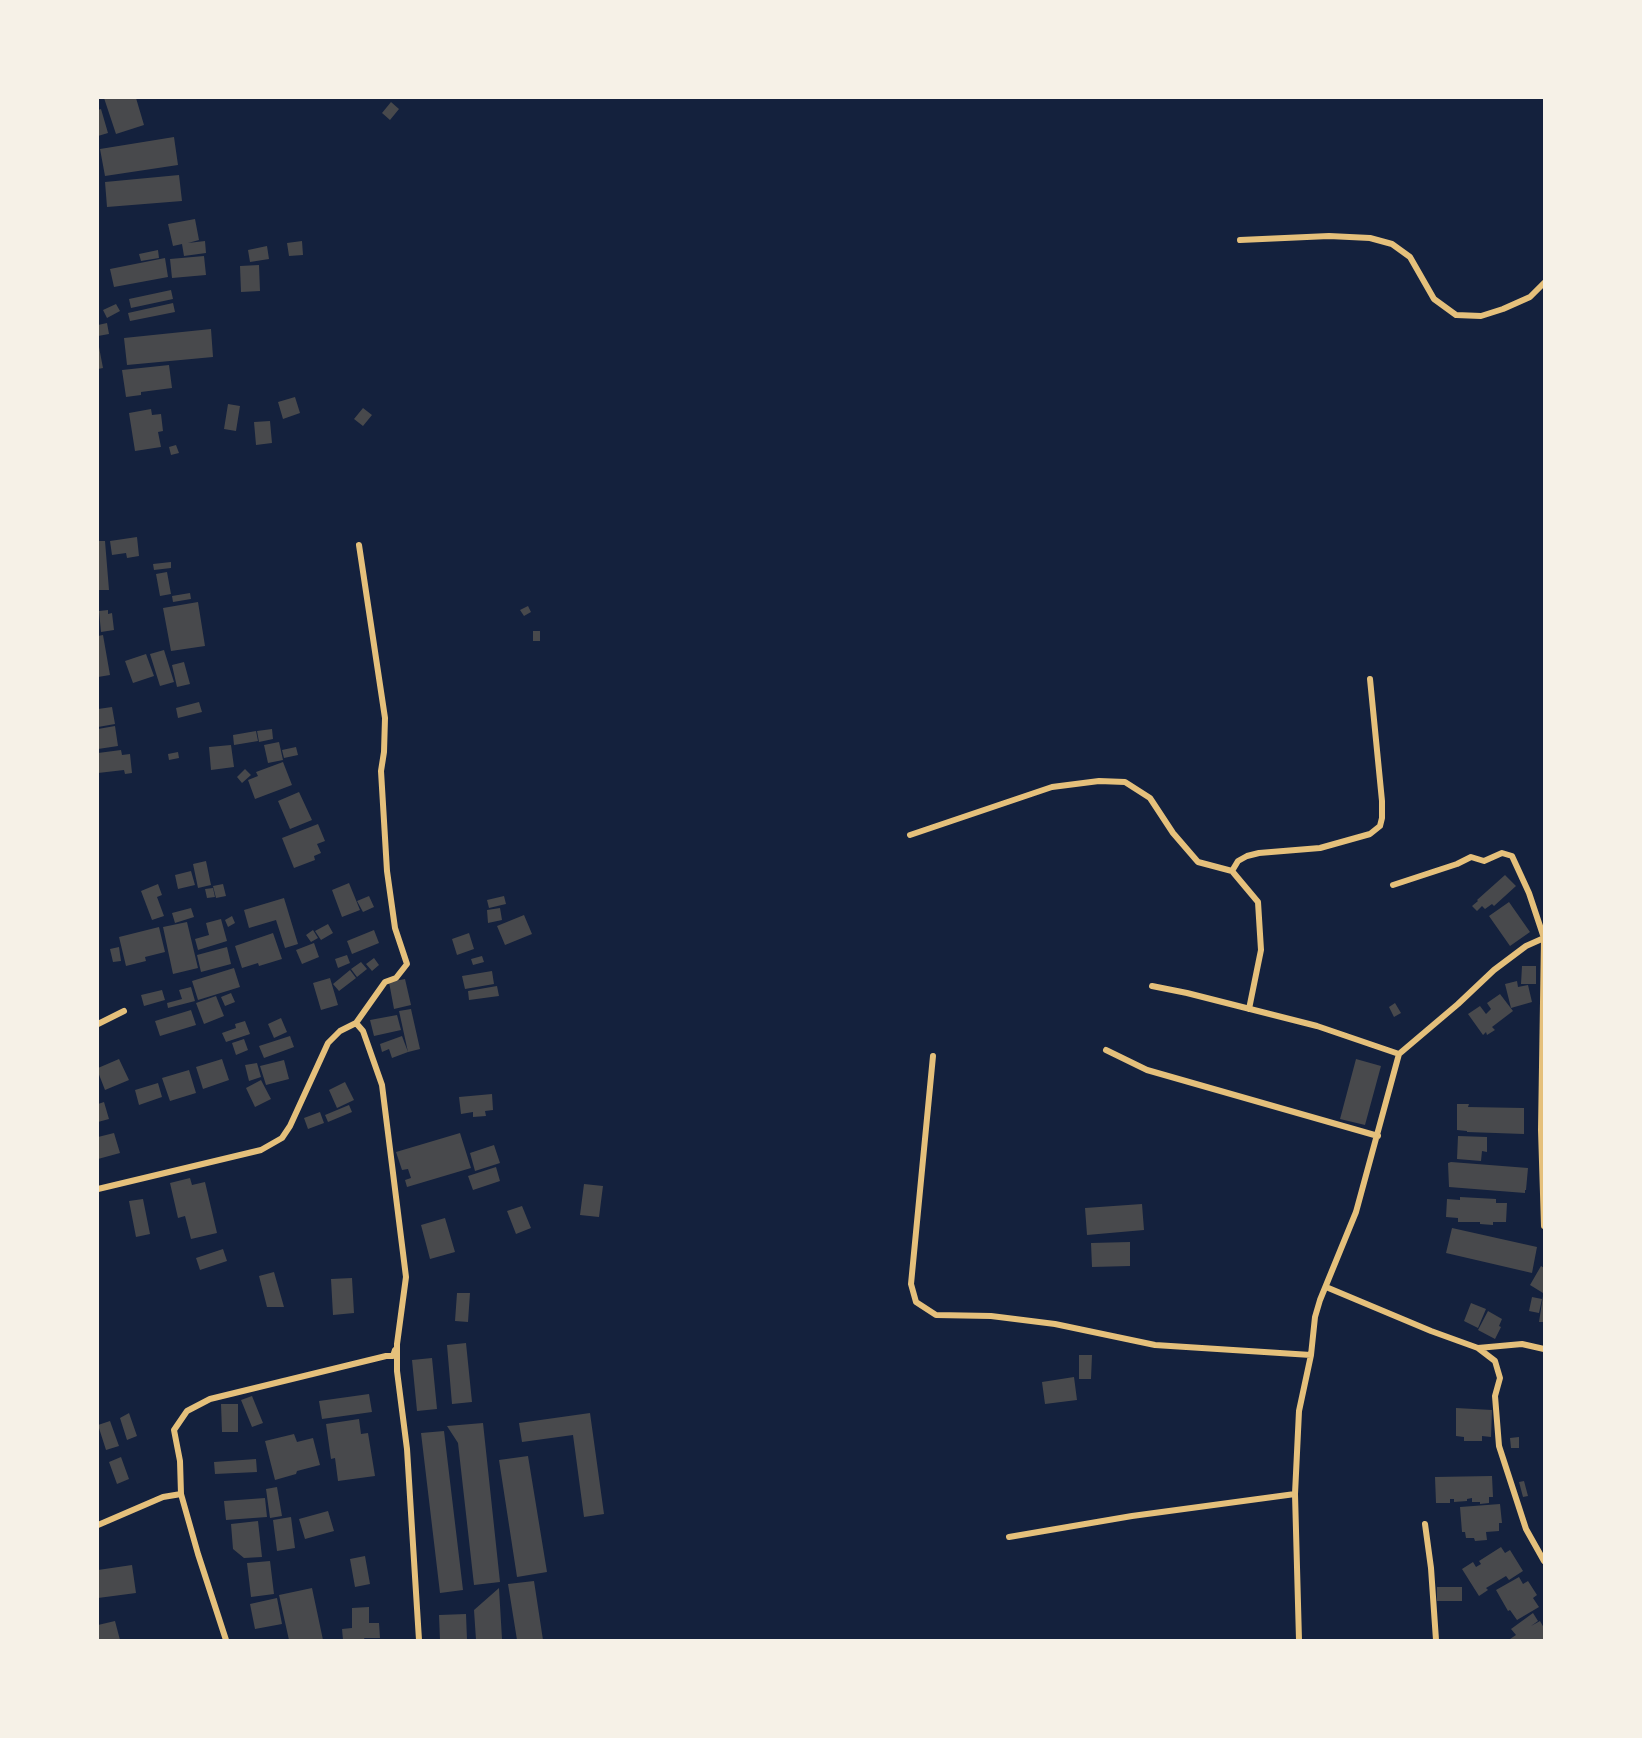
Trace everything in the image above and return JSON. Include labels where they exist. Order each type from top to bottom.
[{"type":"street","points":[[1240,240],[1329,236],[1370,238],[1392,244],[1410,257],[1434,299],[1456,315],[1481,316],[1503,309],[1530,297],[1545,283]]},
{"type":"street","points":[[98,1189],[261,1150],[282,1138],[290,1126],[328,1042],[340,1031],[356,1023],[385,982],[396,978],[406,964],[395,928],[387,871],[381,771],[385,718],[359,545]]},
{"type":"street","points":[[1232,871],[1238,861],[1247,856],[1320,848],[1370,834],[1380,826],[1382,801],[1370,679]]},
{"type":"street","points":[[910,835],[1052,787],[1125,782],[1150,798],[1173,833],[1198,862],[1232,871],[1258,902],[1261,950],[1249,1009]]},
{"type":"street","points":[[1393,885],[1457,864],[1471,857],[1484,861],[1502,853],[1512,856],[1529,893],[1545,938],[1541,1130],[1545,1226]]},
{"type":"street","points":[[1299,1641],[1295,1494],[1299,1411],[1311,1355],[1315,1317],[1356,1212],[1399,1054],[1494,970],[1526,946],[1545,938]]},
{"type":"street","points":[[1152,986],[1317,1026],[1399,1054]]},
{"type":"street","points":[[98,1024],[124,1011]]},
{"type":"street","points":[[356,1023],[363,1031],[382,1085],[406,1277],[397,1344],[407,1449],[419,1641]]},
{"type":"street","points":[[1106,1050],[1147,1070],[1378,1136]]},
{"type":"street","points":[[933,1056],[911,1284],[916,1302],[936,1315],[991,1316],[1054,1324],[1155,1345],[1311,1355]]},
{"type":"street","points":[[1326,1287],[1478,1348],[1495,1361],[1500,1378],[1495,1396],[1499,1446],[1526,1529],[1545,1561]]},
{"type":"street","points":[[226,1641],[181,1494],[180,1461],[174,1430],[186,1411],[210,1399],[393,1356],[397,1344]]},
{"type":"street","points":[[1478,1348],[1522,1344],[1545,1349]]},
{"type":"street","points":[[98,1525],[163,1497],[181,1494]]},
{"type":"street","points":[[1009,1538],[1132,1516],[1295,1494]]},
{"type":"street","points":[[1425,1524],[1431,1568],[1436,1641]]},
{"type":"building","points":[[104,98],[136,98],[144,125],[116,134]]},
{"type":"building","points":[[391,102],[399,109],[390,120],[382,113]]},
{"type":"building","points":[[101,109],[108,133],[98,136],[98,110]]},
{"type":"building","points":[[174,137],[178,165],[105,176],[100,149]]},
{"type":"building","points":[[179,175],[182,201],[107,207],[105,182]]},
{"type":"building","points":[[195,219],[199,240],[188,243],[205,241],[206,253],[184,256],[182,244],[173,246],[168,224]]},
{"type":"building","points":[[302,241],[303,255],[289,256],[287,243]]},
{"type":"building","points":[[267,246],[269,259],[250,262],[248,250]]},
{"type":"building","points":[[158,250],[159,258],[141,261],[139,254]]},
{"type":"building","points":[[204,256],[206,275],[172,278],[170,259]]},
{"type":"building","points":[[165,258],[168,277],[114,287],[110,269]]},
{"type":"building","points":[[259,265],[260,291],[241,292],[240,266]]},
{"type":"building","points":[[171,290],[173,299],[131,308],[129,299]]},
{"type":"building","points":[[173,303],[175,312],[130,321],[128,313]]},
{"type":"building","points":[[116,304],[120,311],[107,318],[103,310]]},
{"type":"building","points":[[107,323],[109,334],[98,336],[98,325]]},
{"type":"building","points":[[211,329],[213,357],[127,365],[124,338]]},
{"type":"building","points":[[98,348],[103,368],[98,369]]},
{"type":"building","points":[[169,365],[172,388],[141,392],[141,395],[126,397],[122,370]]},
{"type":"building","points":[[295,397],[300,413],[283,419],[278,402]]},
{"type":"building","points":[[228,404],[240,406],[236,431],[224,429]]},
{"type":"building","points":[[363,408],[372,415],[363,426],[354,419]]},
{"type":"building","points":[[151,409],[152,415],[161,414],[163,431],[158,432],[161,447],[135,451],[129,413]]},
{"type":"building","points":[[270,421],[272,443],[256,445],[254,422]]},
{"type":"building","points":[[176,445],[179,453],[171,455],[169,447]]},
{"type":"building","points":[[137,537],[139,556],[127,558],[126,553],[112,555],[110,541]]},
{"type":"building","points":[[98,541],[105,541],[109,590],[98,590]]},
{"type":"building","points":[[171,562],[171,568],[154,570],[153,564]]},
{"type":"building","points":[[167,572],[171,594],[160,596],[156,574]]},
{"type":"building","points":[[190,593],[191,599],[173,602],[172,596]]},
{"type":"building","points":[[198,602],[205,646],[171,651],[163,608]]},
{"type":"building","points":[[528,606],[531,612],[524,616],[520,610]]},
{"type":"building","points":[[108,610],[108,614],[112,613],[114,630],[101,632],[99,611]]},
{"type":"building","points":[[533,631],[540,631],[540,641],[533,641]]},
{"type":"building","points":[[103,635],[110,675],[98,677],[98,636]]},
{"type":"building","points":[[164,650],[174,682],[160,686],[150,654]]},
{"type":"building","points":[[146,654],[154,676],[133,683],[125,661]]},
{"type":"building","points":[[184,662],[190,684],[177,687],[172,665]]},
{"type":"building","points":[[199,702],[202,712],[178,718],[176,708]]},
{"type":"building","points":[[112,707],[115,724],[98,727],[98,709]]},
{"type":"building","points":[[115,726],[118,746],[98,749],[98,729]]},
{"type":"building","points":[[272,729],[273,739],[259,742],[257,731]]},
{"type":"building","points":[[256,731],[258,741],[234,745],[233,735]]},
{"type":"building","points":[[279,742],[283,760],[268,763],[264,745]]},
{"type":"building","points":[[231,745],[234,767],[211,770],[209,747]]},
{"type":"building","points":[[296,747],[298,755],[284,758],[282,750]]},
{"type":"building","points":[[121,750],[122,755],[130,754],[132,773],[125,774],[124,770],[98,773],[98,753]]},
{"type":"building","points":[[178,752],[179,758],[169,760],[168,754]]},
{"type":"building","points":[[283,762],[292,785],[255,799],[248,780],[258,776],[256,772]]},
{"type":"building","points":[[245,769],[251,775],[242,783],[237,777]]},
{"type":"building","points":[[299,792],[312,820],[290,829],[278,801]]},
{"type":"building","points":[[318,824],[325,841],[317,844],[321,853],[314,856],[315,860],[294,868],[282,838]]},
{"type":"building","points":[[206,861],[211,885],[198,888],[193,864]]},
{"type":"building","points":[[191,871],[195,885],[178,889],[175,875]]},
{"type":"building","points":[[1505,875],[1516,886],[1494,906],[1492,904],[1485,909],[1482,906],[1477,911],[1472,906]]},
{"type":"building","points":[[349,883],[360,910],[342,917],[332,890]]},
{"type":"building","points":[[158,884],[162,895],[157,897],[164,916],[152,920],[141,891]]},
{"type":"building","points":[[223,884],[226,896],[216,898],[213,886]]},
{"type":"building","points":[[213,888],[215,897],[207,898],[205,889]]},
{"type":"building","points":[[369,896],[374,907],[363,912],[357,901]]},
{"type":"building","points":[[504,896],[506,904],[489,908],[487,900]]},
{"type":"building","points":[[284,898],[298,944],[285,948],[276,920],[249,928],[244,910]]},
{"type":"building","points":[[1509,902],[1530,932],[1510,946],[1489,916]]},
{"type":"building","points":[[191,908],[194,917],[175,923],[172,913]]},
{"type":"building","points":[[500,908],[502,920],[488,923],[487,910]]},
{"type":"building","points":[[524,915],[532,934],[505,945],[497,926]]},
{"type":"building","points":[[232,916],[235,923],[228,927],[225,920]]},
{"type":"building","points":[[221,919],[227,941],[198,950],[195,939],[209,935],[206,923]]},
{"type":"building","points":[[187,922],[198,968],[173,974],[163,927]]},
{"type":"building","points":[[328,924],[333,933],[321,940],[315,931]]},
{"type":"building","points":[[159,927],[165,952],[145,957],[146,961],[126,966],[119,937]]},
{"type":"building","points":[[313,930],[318,938],[311,942],[306,935]]},
{"type":"building","points":[[374,930],[379,943],[352,954],[347,941]]},
{"type":"building","points":[[273,933],[282,959],[242,968],[235,946]]},
{"type":"building","points":[[469,933],[474,949],[457,955],[452,939]]},
{"type":"building","points":[[314,943],[319,957],[302,964],[296,950]]},
{"type":"building","points":[[119,947],[121,961],[113,962],[110,949]]},
{"type":"building","points":[[227,947],[231,964],[201,972],[197,955]]},
{"type":"building","points":[[347,955],[350,963],[338,968],[335,959]]},
{"type":"building","points":[[482,956],[484,962],[473,965],[471,959]]},
{"type":"building","points":[[374,958],[379,965],[372,971],[366,964]]},
{"type":"building","points":[[361,962],[367,969],[357,977],[351,969]]},
{"type":"building","points":[[1522,966],[1536,966],[1536,984],[1521,984]]},
{"type":"building","points":[[234,968],[240,987],[198,1000],[192,981]]},
{"type":"building","points":[[350,970],[356,978],[339,991],[333,984]]},
{"type":"building","points":[[492,971],[494,984],[465,989],[462,976]]},
{"type":"building","points":[[330,978],[338,1005],[321,1010],[313,983]]},
{"type":"building","points":[[405,979],[411,1005],[394,1009],[389,982]]},
{"type":"building","points":[[1517,981],[1518,987],[1528,985],[1532,1002],[1511,1008],[1505,984]]},
{"type":"building","points":[[497,986],[499,996],[469,1000],[468,991]]},
{"type":"building","points":[[191,987],[195,1001],[168,1008],[167,1003],[182,999],[179,990]]},
{"type":"building","points":[[162,990],[165,1000],[144,1006],[141,995]]},
{"type":"building","points":[[231,993],[235,1002],[225,1006],[221,997]]},
{"type":"building","points":[[1500,994],[1513,1011],[1492,1027],[1495,1030],[1483,1035],[1468,1014],[1480,1006],[1486,1014],[1491,1009],[1487,1003]]},
{"type":"building","points":[[216,996],[224,1016],[204,1024],[196,1003]]},
{"type":"building","points":[[1395,1003],[1401,1013],[1394,1017],[1389,1007]]},
{"type":"building","points":[[411,1009],[420,1049],[408,1052],[399,1011]]},
{"type":"building","points":[[191,1010],[196,1025],[160,1036],[155,1021]]},
{"type":"building","points":[[397,1015],[401,1030],[374,1036],[370,1020]]},
{"type":"building","points":[[281,1018],[287,1032],[274,1038],[268,1024]]},
{"type":"building","points":[[245,1021],[250,1034],[226,1042],[222,1033],[236,1028],[235,1024]]},
{"type":"building","points":[[290,1036],[294,1047],[264,1058],[259,1046]]},
{"type":"building","points":[[402,1036],[408,1052],[392,1058],[389,1049],[382,1052],[380,1044]]},
{"type":"building","points":[[244,1039],[248,1050],[236,1055],[232,1043]]},
{"type":"building","points":[[119,1059],[129,1080],[105,1090],[98,1068]]},
{"type":"building","points":[[222,1059],[229,1080],[203,1089],[196,1067]]},
{"type":"building","points":[[1356,1059],[1381,1066],[1365,1125],[1340,1119]]},
{"type":"building","points":[[284,1060],[289,1079],[266,1085],[260,1066]]},
{"type":"building","points":[[257,1063],[261,1077],[249,1081],[245,1065]]},
{"type":"building","points":[[189,1070],[196,1093],[170,1101],[162,1078]]},
{"type":"building","points":[[261,1080],[271,1099],[255,1107],[246,1088]]},
{"type":"building","points":[[345,1082],[354,1100],[337,1108],[329,1090]]},
{"type":"building","points":[[158,1083],[162,1097],[139,1105],[135,1090]]},
{"type":"building","points":[[492,1094],[493,1110],[485,1111],[486,1116],[473,1117],[473,1112],[461,1114],[459,1097]]},
{"type":"building","points":[[104,1102],[109,1119],[98,1122],[98,1104]]},
{"type":"building","points":[[1457,1104],[1469,1104],[1468,1107],[1524,1108],[1524,1134],[1457,1130]]},
{"type":"building","points":[[349,1105],[352,1112],[328,1122],[325,1115]]},
{"type":"building","points":[[320,1112],[324,1123],[308,1129],[304,1118]]},
{"type":"building","points":[[114,1133],[120,1153],[98,1159],[98,1137]]},
{"type":"building","points":[[460,1133],[471,1168],[407,1187],[405,1180],[411,1178],[408,1169],[402,1170],[396,1152]]},
{"type":"building","points":[[1458,1136],[1487,1137],[1487,1152],[1482,1151],[1481,1161],[1457,1159]]},
{"type":"building","points":[[494,1145],[500,1163],[475,1171],[470,1153]]},
{"type":"building","points":[[1448,1163],[1528,1168],[1525,1193],[1449,1187]]},
{"type":"building","points":[[496,1167],[500,1181],[473,1190],[468,1176]]},
{"type":"building","points":[[190,1178],[192,1185],[205,1182],[217,1233],[191,1239],[185,1216],[178,1218],[170,1183]]},
{"type":"building","points":[[584,1184],[603,1186],[599,1217],[580,1215]]},
{"type":"building","points":[[1460,1197],[1496,1199],[1496,1203],[1507,1203],[1506,1222],[1493,1222],[1493,1225],[1480,1224],[1480,1222],[1458,1222],[1458,1218],[1446,1217],[1447,1199],[1460,1200]]},
{"type":"building","points":[[143,1199],[150,1234],[136,1237],[129,1201]]},
{"type":"building","points":[[1142,1204],[1144,1230],[1087,1235],[1085,1208]]},
{"type":"building","points":[[522,1206],[531,1228],[516,1234],[507,1211]]},
{"type":"building","points":[[445,1218],[455,1252],[430,1259],[421,1225]]},
{"type":"building","points":[[1452,1228],[1537,1247],[1532,1273],[1446,1253]]},
{"type":"building","points":[[1130,1242],[1130,1266],[1092,1267],[1091,1243]]},
{"type":"building","points":[[223,1249],[227,1261],[200,1270],[196,1258]]},
{"type":"building","points":[[1541,1266],[1544,1268],[1543,1293],[1530,1285]]},
{"type":"building","points":[[274,1272],[284,1307],[267,1307],[259,1276]]},
{"type":"building","points":[[352,1278],[354,1313],[333,1315],[331,1279]]},
{"type":"building","points":[[457,1293],[470,1293],[468,1322],[455,1321]]},
{"type":"building","points":[[1543,1296],[1544,1322],[1539,1322]]},
{"type":"building","points":[[1532,1297],[1542,1299],[1539,1313],[1529,1311]]},
{"type":"building","points":[[1471,1303],[1486,1309],[1478,1328],[1464,1321]]},
{"type":"building","points":[[1488,1311],[1502,1319],[1495,1339],[1478,1330]]},
{"type":"building","points":[[466,1343],[472,1402],[452,1404],[447,1345]]},
{"type":"building","points":[[1079,1355],[1092,1355],[1091,1379],[1079,1379]]},
{"type":"building","points":[[432,1358],[437,1409],[417,1411],[412,1360]]},
{"type":"building","points":[[1074,1377],[1077,1400],[1045,1404],[1042,1382]]},
{"type":"building","points":[[369,1394],[372,1412],[322,1419],[319,1401]]},
{"type":"building","points":[[252,1396],[263,1423],[252,1427],[241,1400]]},
{"type":"building","points":[[221,1404],[238,1404],[238,1432],[222,1432]]},
{"type":"building","points":[[1456,1408],[1492,1410],[1491,1437],[1482,1436],[1482,1441],[1464,1441],[1464,1437],[1456,1436]]},
{"type":"building","points":[[129,1413],[137,1436],[127,1440],[120,1418]]},
{"type":"building","points":[[590,1413],[604,1514],[584,1517],[573,1435],[522,1442],[519,1423]]},
{"type":"building","points":[[359,1419],[361,1434],[368,1433],[375,1476],[338,1481],[335,1458],[331,1459],[326,1424]]},
{"type":"building","points":[[110,1421],[119,1446],[106,1450],[98,1425]]},
{"type":"building","points":[[483,1423],[500,1582],[474,1585],[458,1443],[447,1426]]},
{"type":"building","points":[[444,1431],[463,1590],[440,1593],[421,1433]]},
{"type":"building","points":[[294,1434],[297,1442],[313,1438],[320,1465],[275,1480],[265,1441]]},
{"type":"building","points":[[1519,1437],[1519,1448],[1511,1448],[1510,1438]]},
{"type":"building","points":[[528,1456],[547,1572],[517,1577],[499,1460]]},
{"type":"building","points":[[121,1457],[129,1479],[117,1484],[109,1462]]},
{"type":"building","points":[[256,1459],[257,1472],[215,1474],[214,1462]]},
{"type":"building","points":[[1492,1476],[1493,1497],[1489,1497],[1489,1503],[1472,1502],[1472,1498],[1467,1501],[1454,1502],[1454,1499],[1450,1499],[1450,1503],[1436,1503],[1435,1477]]},
{"type":"building","points":[[1524,1481],[1528,1496],[1523,1497],[1519,1482]]},
{"type":"building","points":[[277,1487],[282,1516],[270,1518],[266,1489]]},
{"type":"building","points":[[265,1498],[267,1517],[226,1520],[224,1501]]},
{"type":"building","points":[[1500,1504],[1502,1523],[1499,1523],[1499,1531],[1486,1532],[1487,1540],[1475,1541],[1474,1538],[1466,1538],[1465,1532],[1462,1532],[1460,1507]]},
{"type":"building","points":[[328,1511],[334,1531],[305,1539],[299,1519]]},
{"type":"building","points":[[291,1517],[295,1548],[277,1551],[273,1520]]},
{"type":"building","points":[[258,1521],[262,1557],[244,1558],[233,1549],[231,1524]]},
{"type":"building","points":[[1501,1547],[1505,1553],[1510,1550],[1523,1571],[1509,1580],[1506,1576],[1486,1588],[1488,1590],[1479,1596],[1462,1569],[1473,1562],[1476,1567],[1481,1564],[1479,1561]]},
{"type":"building","points":[[365,1556],[370,1584],[355,1587],[350,1559]]},
{"type":"building","points":[[270,1561],[274,1594],[251,1597],[247,1563]]},
{"type":"building","points":[[132,1565],[136,1593],[98,1598],[98,1570]]},
{"type":"building","points":[[1519,1577],[1523,1584],[1528,1581],[1537,1595],[1533,1598],[1539,1607],[1517,1620],[1510,1610],[1508,1611],[1496,1590]]},
{"type":"building","points":[[534,1581],[543,1640],[517,1640],[508,1584]]},
{"type":"building","points":[[1437,1587],[1462,1587],[1462,1601],[1437,1601]]},
{"type":"building","points":[[312,1588],[323,1640],[289,1640],[279,1595]]},
{"type":"building","points":[[499,1588],[502,1639],[476,1640],[474,1610]]},
{"type":"building","points":[[277,1598],[282,1624],[255,1629],[250,1604]]},
{"type":"building","points":[[369,1607],[369,1623],[379,1623],[380,1638],[343,1640],[342,1629],[352,1628],[352,1608]]},
{"type":"building","points":[[1533,1613],[1538,1621],[1531,1626],[1540,1621],[1544,1628],[1544,1640],[1511,1640],[1516,1635],[1511,1629]]},
{"type":"building","points":[[466,1614],[467,1640],[440,1640],[439,1615]]},
{"type":"building","points":[[115,1621],[120,1640],[98,1640],[98,1625]]}]
